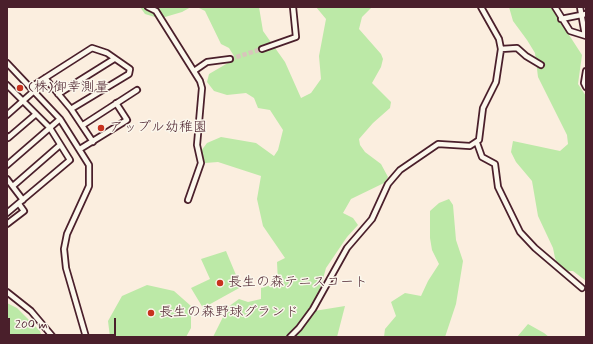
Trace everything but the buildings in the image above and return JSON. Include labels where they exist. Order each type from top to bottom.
[{"type":"street","points":[[148,7],[156,11],[194,71],[202,88],[197,145],[201,163],[188,200]]},
{"type":"street","points":[[262,49],[296,37],[293,7]]},
{"type":"street","points":[[481,7],[499,39],[501,50],[497,77],[483,108],[480,136],[477,143],[482,157],[495,164],[498,187],[520,232],[532,245],[582,288]]},
{"type":"street","points":[[554,7],[570,32],[586,35],[584,14],[580,7]]},
{"type":"street","points":[[561,19],[584,14]]},
{"type":"street","points":[[7,115],[45,78],[92,48],[107,53],[130,69],[128,74],[72,109]]},
{"type":"street","points":[[501,50],[517,48],[526,56],[542,65]]},
{"type":"street","points":[[58,94],[114,59]]},
{"type":"street","points":[[194,71],[207,62],[230,59]]},
{"type":"street","points":[[7,63],[60,119],[89,165],[89,186],[67,234],[64,253],[66,268],[86,337]]},
{"type":"street","points":[[586,71],[584,83],[586,87]]},
{"type":"street","points":[[45,78],[72,109],[93,142]]},
{"type":"street","points":[[7,212],[19,204],[70,160],[50,128],[8,88]]},
{"type":"street","points":[[83,125],[137,90]]},
{"type":"street","points":[[80,149],[127,120],[116,103]]},
{"type":"street","points":[[7,136],[8,138],[36,114]]},
{"type":"street","points":[[7,165],[60,119]]},
{"type":"street","points":[[290,337],[299,328],[313,309],[347,248],[372,219],[388,184],[400,170],[438,144],[464,146],[477,143]]},
{"type":"street","points":[[13,186],[60,145]]},
{"type":"street","points":[[7,179],[23,200]]},
{"type":"street","points":[[7,224],[24,211],[19,204]]},
{"type":"street","points":[[7,292],[31,311],[54,337]]},
{"type":"green space","points":[[140,7],[191,7],[182,12],[165,17],[155,17],[145,14]]},
{"type":"green space","points":[[197,7],[259,7],[263,31],[285,62],[301,98],[311,93],[321,79],[319,56],[326,19],[316,7],[372,7],[362,17],[359,29],[381,54],[383,59],[381,67],[372,83],[391,102],[390,108],[373,123],[359,139],[360,145],[365,152],[381,164],[388,177],[384,183],[351,199],[343,213],[353,218],[358,225],[347,237],[326,268],[314,311],[345,306],[337,337],[213,337],[228,307],[239,299],[248,302],[261,299],[261,288],[278,283],[277,262],[285,258],[263,226],[257,199],[261,176],[218,162],[205,163],[201,151],[207,143],[221,137],[256,143],[274,156],[278,150],[283,130],[270,110],[258,108],[254,98],[246,93],[227,95],[214,91],[207,82],[209,74],[233,60],[234,56],[229,48],[221,44],[205,11]]},
{"type":"green space","points":[[509,7],[551,7],[582,55],[578,84],[586,96],[586,281],[573,271],[560,271],[553,248],[538,216],[532,181],[516,162],[511,152],[513,141],[560,151],[568,144],[567,135],[538,77],[535,53],[513,21]]},
{"type":"green space","points":[[449,199],[453,205],[456,240],[463,261],[456,304],[445,337],[384,337],[385,329],[396,316],[391,302],[405,293],[421,296],[428,281],[439,264],[432,250],[430,238],[430,211],[439,203]]},
{"type":"green space","name":"長生の森テニスコート","points":[[226,251],[241,287],[203,308],[191,288],[210,279],[201,259]]},
{"type":"green space","name":"長生の森野球グランド","points":[[147,285],[174,291],[191,306],[191,328],[186,337],[110,337],[108,321],[122,296]]},
{"type":"green space","points":[[7,303],[17,308],[40,331],[42,337],[7,337]]},
{"type":"green space","points":[[528,324],[544,333],[549,337],[517,337]]},
{"type":"tunnel","points":[[230,59],[262,49]]},
{"type":"place","name":"(株)御幸測量","points":[[20,88]]},
{"type":"place","name":"アップル幼稚園","points":[[101,128]]},
{"type":"place","name":"長生の森テニスコート","points":[[220,283]]},
{"type":"place","name":"長生の森野球グランド","points":[[151,313]]}]
